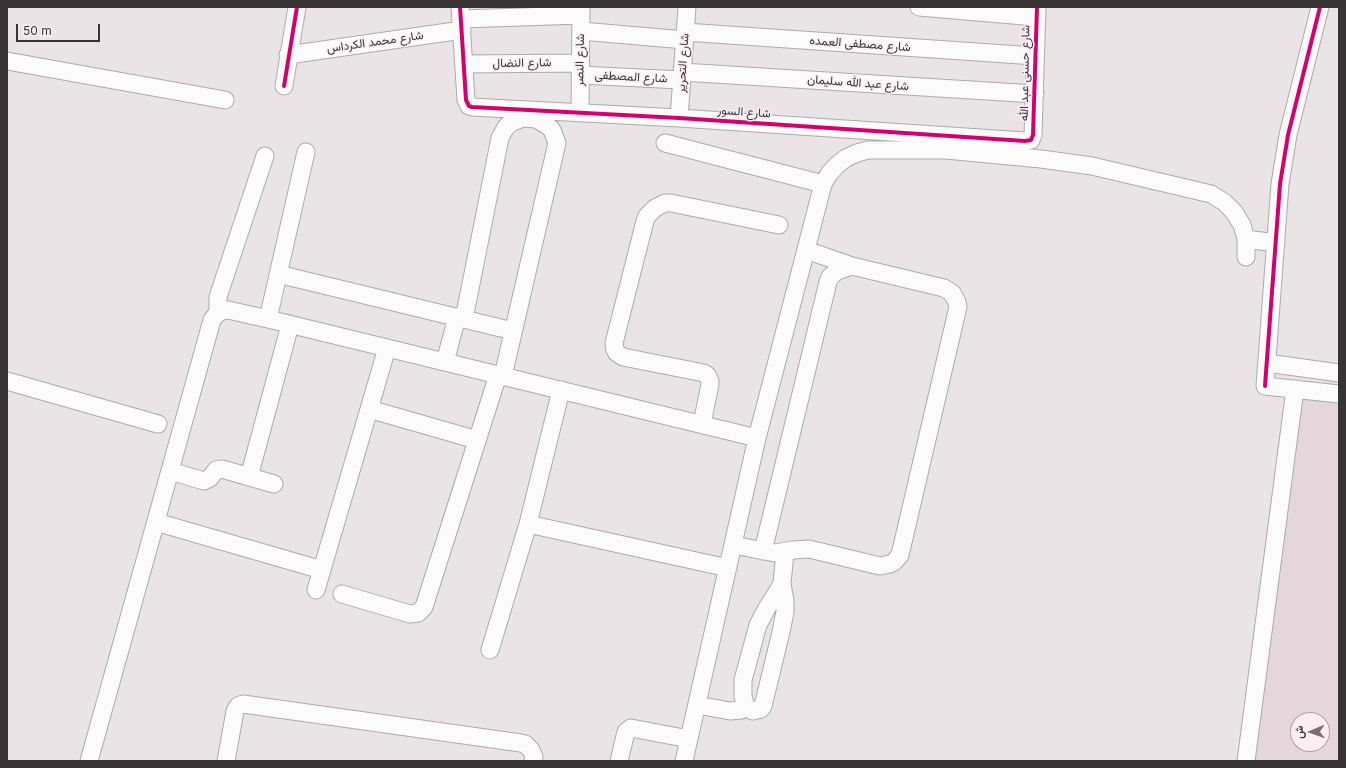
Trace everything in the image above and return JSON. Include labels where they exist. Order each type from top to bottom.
[{"type":"street","points":[[284,86],[296,7]]},
{"type":"street","name":"شارع التحرير","points":[[679,118],[687,7]]},
{"type":"street","points":[[919,7],[1036,12]]},
{"type":"street","points":[[1320,7],[1288,134],[1280,184],[1268,363],[1265,386],[1339,394]]},
{"type":"street","name":"شارع حسنى عبد الله","points":[[1031,140],[1033,135],[1035,94],[1036,12]]},
{"type":"street","name":"شارع محمد الكرداس","points":[[288,55],[461,19],[581,18]]},
{"type":"street","name":"شارع مصطفى العمده","points":[[581,18],[685,36],[1036,56]]},
{"type":"street","name":"شارع النصر","points":[[580,112],[581,18]]},
{"type":"street","points":[[461,19],[464,64]]},
{"type":"street","points":[[7,61],[225,100]]},
{"type":"street","name":"شارع النضال","points":[[464,64],[580,69]]},
{"type":"street","name":"شارع السور","points":[[464,64],[465,94],[467,104],[472,107],[580,112],[1025,141],[1031,140]]},
{"type":"street","name":"شارع المصطفى","points":[[580,69],[682,76]]},
{"type":"street","name":"شارع عبد الله سليمان","points":[[682,76],[1035,94]]},
{"type":"street","points":[[342,594],[410,614],[418,612],[424,607],[513,331],[557,143],[552,130],[536,119],[523,118],[511,123],[506,127],[500,138],[461,318],[445,362]]},
{"type":"street","points":[[665,143],[823,184]]},
{"type":"street","points":[[684,761],[757,438],[823,184],[829,174],[842,162],[857,153],[868,150],[946,150],[1041,159],[1092,166],[1211,194],[1224,202],[1234,212],[1242,225],[1246,239],[1246,257]]},
{"type":"street","points":[[268,319],[306,152]]},
{"type":"street","points":[[218,313],[218,297],[265,156]]},
{"type":"street","points":[[702,424],[710,384],[710,380],[707,375],[704,373],[623,357],[615,350],[614,343],[645,221],[647,216],[655,208],[665,203],[671,203],[779,225]]},
{"type":"street","points":[[1246,239],[1276,243]]},
{"type":"street","points":[[733,544],[775,553],[809,549],[880,566],[894,562],[900,555],[958,307],[957,302],[952,293],[944,288],[852,266],[806,250]]},
{"type":"street","points":[[763,551],[828,282],[830,277],[837,271],[852,266]]},
{"type":"street","points":[[278,274],[513,331]]},
{"type":"street","points":[[88,761],[212,320],[218,313],[228,310],[290,324],[757,438]]},
{"type":"street","points":[[249,477],[290,324]]},
{"type":"street","points":[[316,590],[387,348]]},
{"type":"street","points":[[1268,363],[1339,373]]},
{"type":"street","points":[[7,381],[158,424]]},
{"type":"street","points":[[1246,761],[1295,389]]},
{"type":"street","points":[[490,650],[528,524],[561,390]]},
{"type":"street","points":[[369,409],[477,440]]},
{"type":"street","points":[[170,471],[201,481],[208,480],[214,472],[219,469],[274,484]]},
{"type":"street","points":[[156,522],[322,570]]},
{"type":"street","points":[[528,524],[728,568]]},
{"type":"street","points":[[782,584],[758,625],[743,680],[743,696],[746,707],[753,711],[761,709],[763,706],[784,622],[785,601],[782,584],[784,552]]},
{"type":"street","points":[[226,761],[235,711],[238,706],[243,704],[521,743],[525,744],[531,750],[534,758],[533,761]]},
{"type":"street","points":[[697,705],[730,711],[741,710],[746,707]]},
{"type":"street","points":[[619,761],[624,736],[631,728],[690,738]]},
{"type":"shaded area","points":[[1285,381],[1339,388],[1339,761],[1249,761],[1285,405]]},
{"type":"cycle path","points":[[284,86],[297,7]]},
{"type":"cycle path","points":[[460,7],[466,100],[469,106],[472,107],[679,118],[1025,141],[1031,140],[1033,135],[1037,7]]},
{"type":"cycle path","points":[[1265,386],[1280,184],[1288,135],[1320,7]]}]
